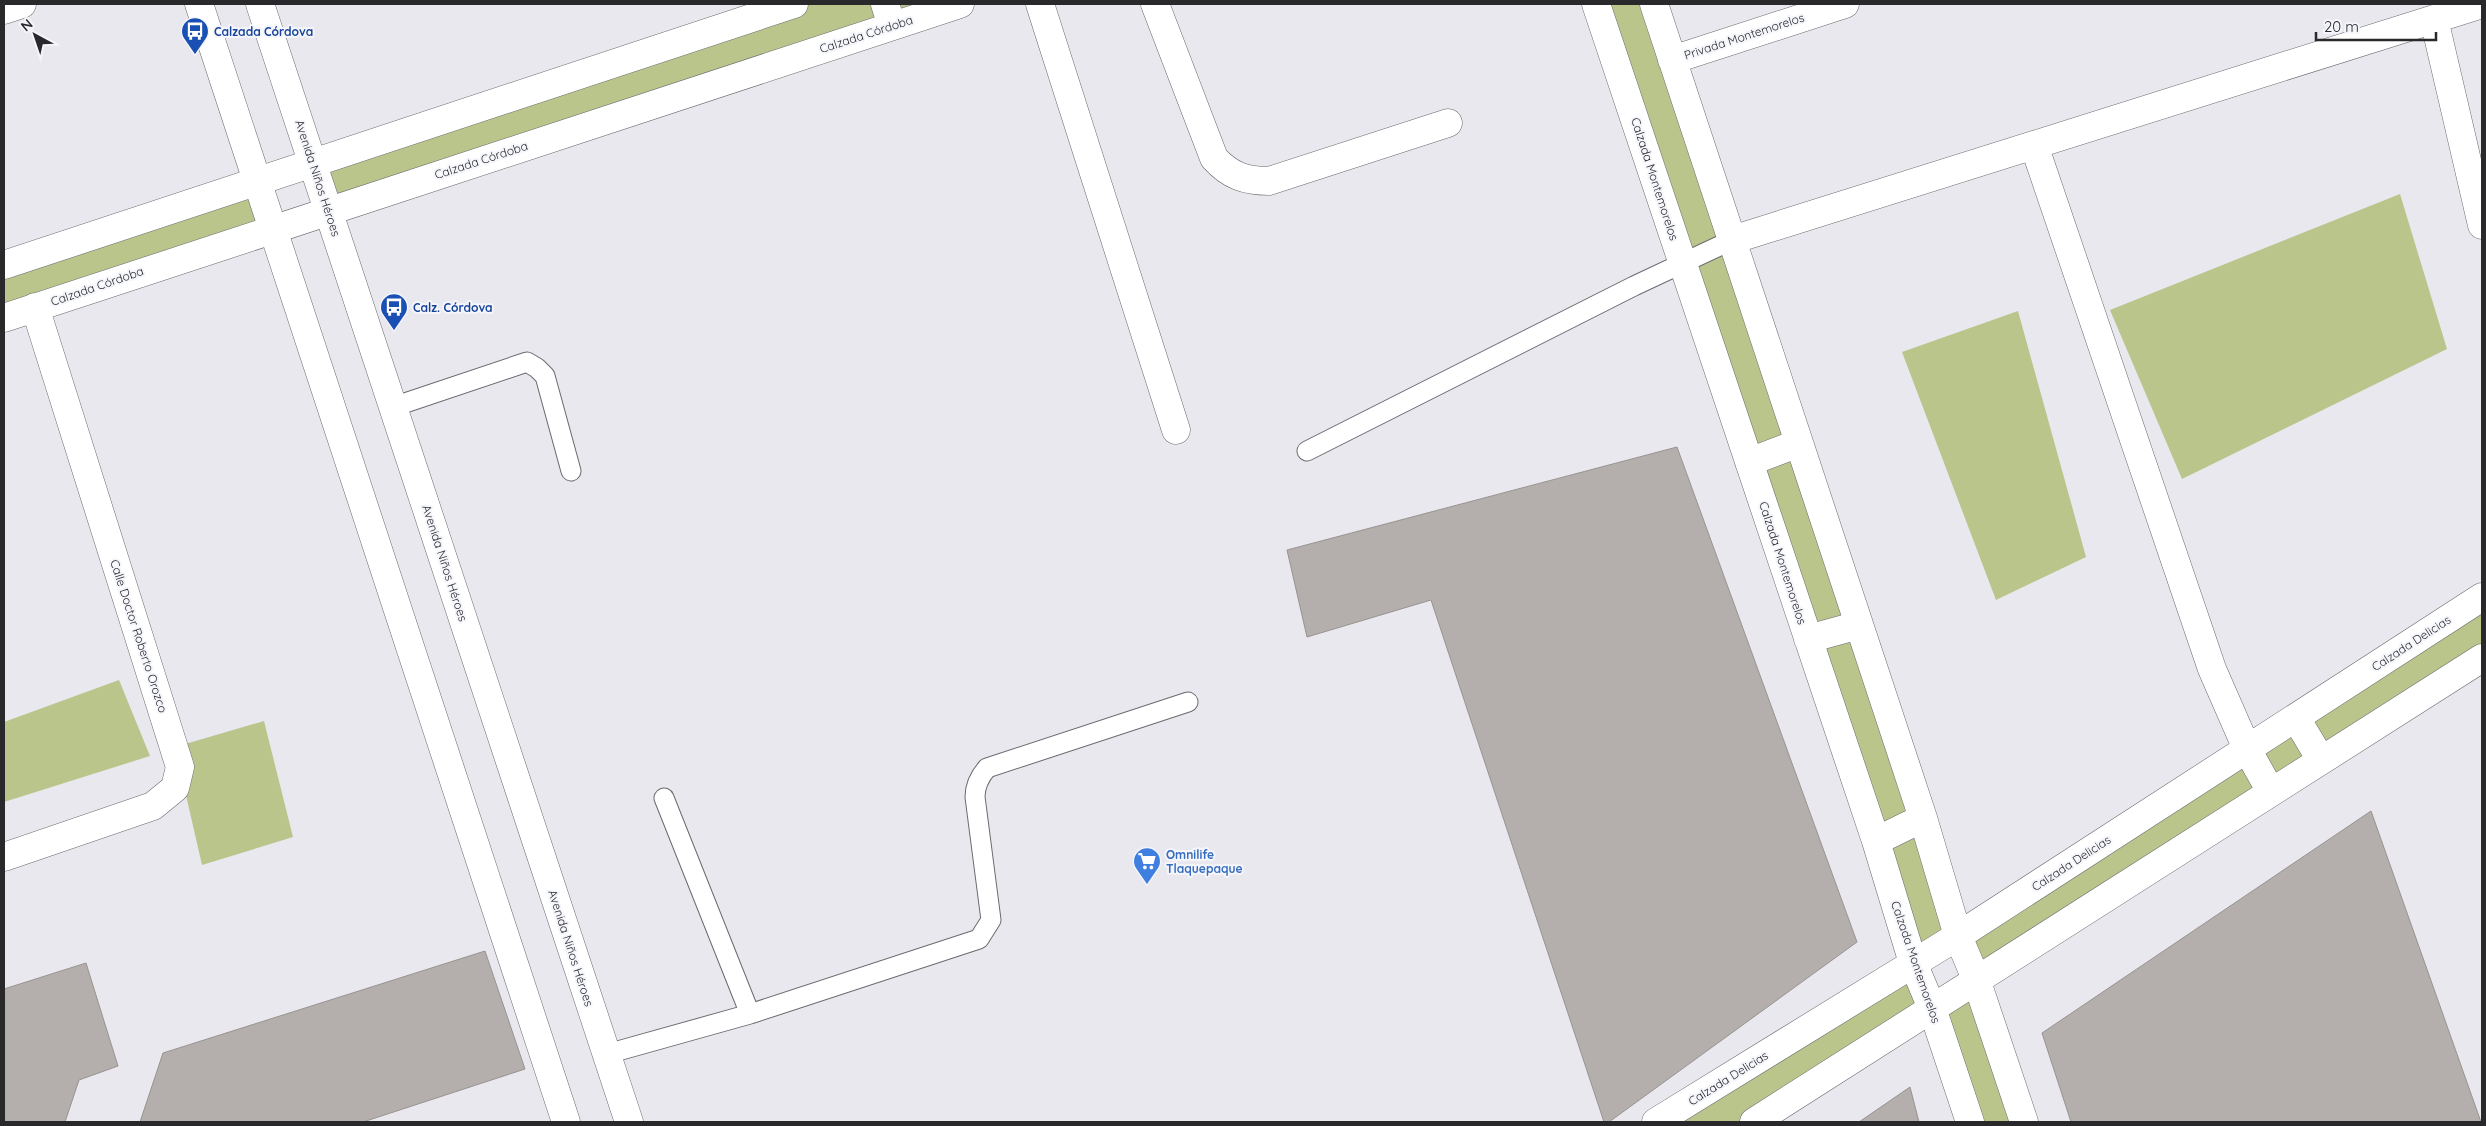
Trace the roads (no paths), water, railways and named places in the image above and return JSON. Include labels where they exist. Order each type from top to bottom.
[{"type":"street","points":[[4,10],[22,4]]},
{"type":"street","points":[[199,4],[259,181],[566,1122]]},
{"type":"street","name":"Avenida Niños Héroes","points":[[260,4],[630,1122]]},
{"type":"street","points":[[4,265],[794,4]]},
{"type":"street","name":"Calzada Córdoba","points":[[4,318],[328,210],[889,15],[960,4]]},
{"type":"street","points":[[1040,4],[1176,430]]},
{"type":"street","points":[[1155,4],[1214,158],[1224,169],[1238,177],[1252,181],[1269,181],[1448,123]]},
{"type":"street","name":"Calzada Montemorelos","points":[[1596,4],[1876,841],[1913,963],[1932,1008],[1970,1122]]},
{"type":"street","points":[[1654,4],[1923,818],[1958,936],[1976,979],[2024,1122]]},
{"type":"street","name":"Privada Montemorelos","points":[[1672,60],[1845,4]]},
{"type":"street","points":[[1732,240],[2482,4]]},
{"type":"street","points":[[2434,19],[2482,226]]},
{"type":"street","points":[[2034,145],[2212,669],[2247,749],[2271,792]]},
{"type":"street","name":"Calle Doctor Roberto Orozco","points":[[4,856],[152,806],[174,788],[179,777],[180,767],[35,307]]},
{"type":"street","points":[[1749,462],[1799,443]]},
{"type":"street","name":"Calzada Delicias","points":[[1656,1122],[1958,936],[2482,597]]},
{"type":"street","points":[[1808,639],[1859,625]]},
{"type":"street","points":[[1754,1122],[2482,658]]},
{"type":"street","points":[[2296,718],[2320,760]]},
{"type":"street","points":[[1876,841],[1923,818]]},
{"type":"lane","points":[[1307,451],[1732,240]]},
{"type":"lane","points":[[393,406],[527,362],[545,376],[571,472]]},
{"type":"lane","points":[[607,1054],[750,1014],[979,939],[991,920],[975,797],[978,782],[987,768],[1188,702]]},
{"type":"lane","points":[[664,798],[750,1014]]},
{"type":"place","name":"Calzada Córdova","points":[[195,55]]},
{"type":"place","name":"Calz. Córdova","points":[[394,331]]},
{"type":"place","name":"Omnilife Tlaquepaque","points":[[1147,885]]}]
